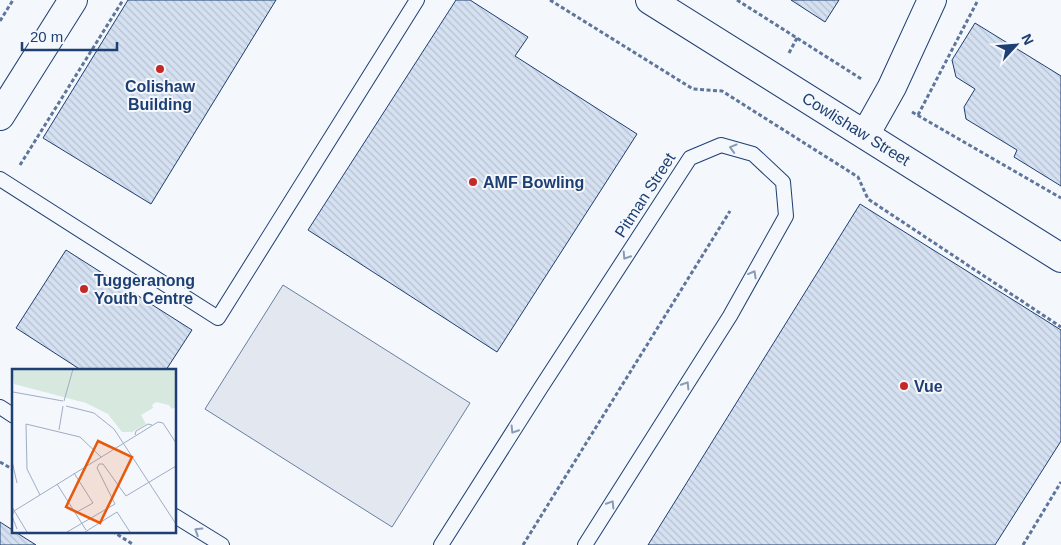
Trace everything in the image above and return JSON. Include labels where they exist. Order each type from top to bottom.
[{"type":"street","points":[[0,116],[73,0]]},
{"type":"street","name":"Cowlishaw Street","points":[[650,0],[1061,258]]},
{"type":"street","points":[[865,135],[887,96],[932,0]]},
{"type":"lane","points":[[4,182],[218,318],[417,0]]},
{"type":"lane","name":"Pitman Street","points":[[441,545],[690,158],[721,145],[753,154],[783,182],[786,216],[730,316],[585,545]]},
{"type":"lane","points":[[0,408],[12,415]]},
{"type":"lane","points":[[176,517],[222,545]]},
{"type":"path","points":[[0,21],[13,0]]},
{"type":"path","points":[[4,182],[122,0]]},
{"type":"path","points":[[550,0],[692,89],[722,91],[858,178],[868,200],[1061,327]]},
{"type":"path","points":[[737,0],[918,115],[1061,198]]},
{"type":"path","points":[[918,115],[978,0]]},
{"type":"path","points":[[523,545],[730,211]]},
{"type":"path","points":[[0,462],[12,469]]},
{"type":"path","points":[[1022,545],[1061,482]]},
{"type":"path","points":[[114,532],[134,545]]},
{"type":"shaded area","points":[[283,285],[470,403],[392,527],[205,409]]},
{"type":"building","name":"Colishaw Building","points":[[128,0],[276,0],[151,204],[43,138]]},
{"type":"building","name":"AMF Bowling","points":[[456,0],[470,0],[528,37],[515,56],[637,134],[497,352],[308,230]]},
{"type":"building","points":[[791,0],[839,0],[825,22]]},
{"type":"building","points":[[975,23],[1061,76],[1061,186],[1014,157],[1017,150],[966,119],[964,107],[975,89],[956,77],[952,60]]},
{"type":"building","name":"Vue","points":[[860,204],[1061,330],[1061,441],[995,545],[648,545]]},
{"type":"building","name":"Tuggeranong Youth Centre","points":[[66,250],[192,330],[167,369],[79,369],[16,328]]},
{"type":"building","points":[[0,522],[12,530],[12,532],[16,532],[36,545],[0,545]]},
{"type":"place","name":"Colishaw Building","points":[[160,69]]},
{"type":"place","name":"AMF Bowling","points":[[473,182]]},
{"type":"place","name":"Tuggeranong Youth Centre","points":[[84,289]]},
{"type":"place","name":"Vue","points":[[904,386]]}]
